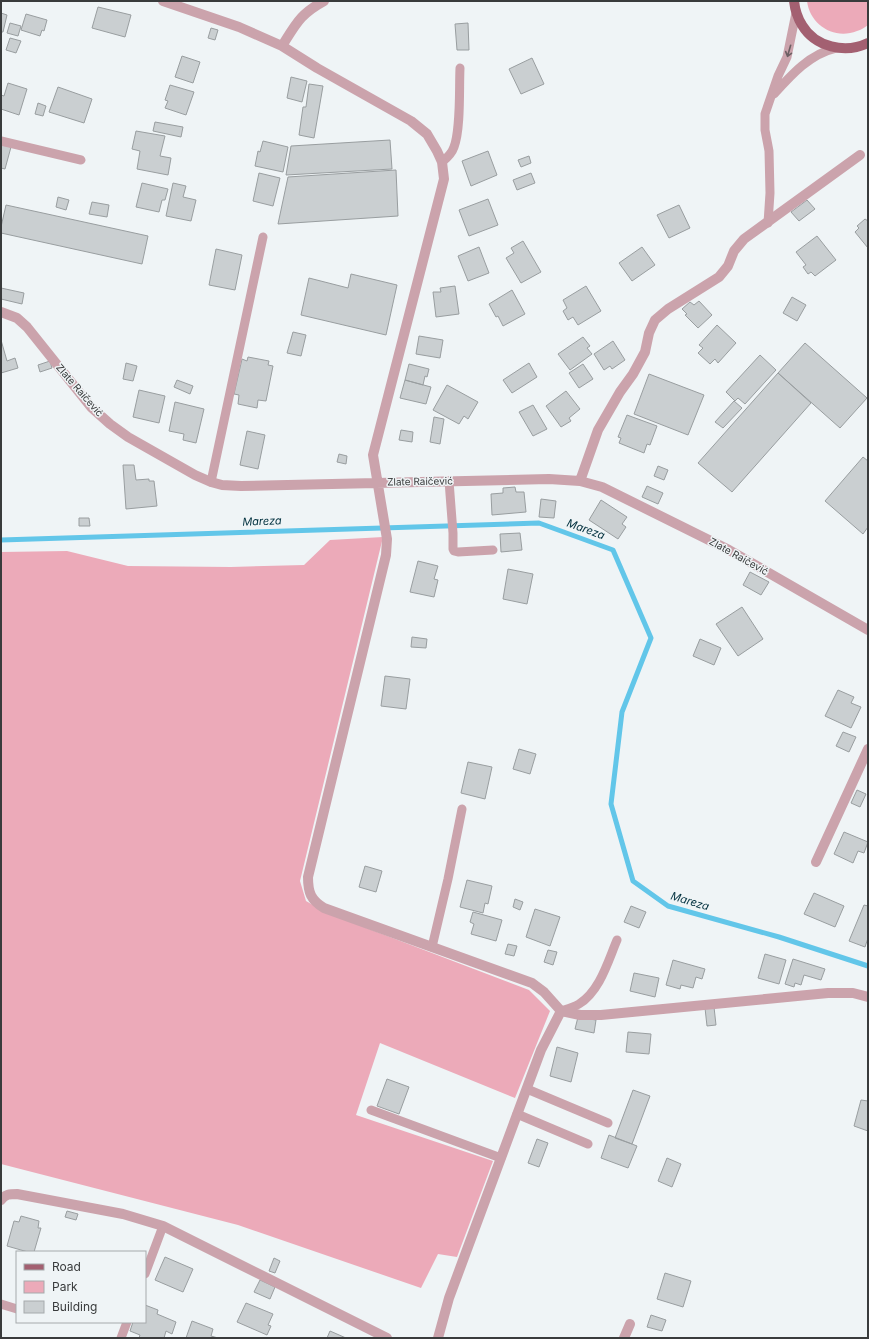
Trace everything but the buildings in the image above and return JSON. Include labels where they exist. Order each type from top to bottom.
[{"type":"main road","points":[[794,1],[796,13],[802,26],[811,36],[836,48],[866,45]]},
{"type":"street","points":[[163,1],[239,27],[282,46],[317,68],[411,121],[427,134],[442,162],[444,179],[374,455],[385,519],[387,539],[386,555],[308,877],[310,894],[316,903],[324,908],[532,983],[544,992],[562,1011],[580,1015],[601,1015],[828,993],[853,993],[868,997]]},
{"type":"street","points":[[282,46],[298,20],[310,8],[324,1]]},
{"type":"street","points":[[580,481],[598,430],[645,352],[648,333],[656,320],[668,309],[719,278],[728,266],[734,251],[744,239],[860,155]]},
{"type":"street","name":"Zlate Raičević","points":[[1,312],[17,318],[27,327],[91,406],[110,424],[128,438],[195,475],[211,482],[222,485],[241,486],[549,479],[580,481],[602,487],[729,550],[868,630]]},
{"type":"street","points":[[816,862],[868,749]]},
{"type":"street","points":[[438,1338],[449,1298],[541,1050],[562,1011]]},
{"type":"street","points":[[1,1200],[4,1196],[9,1194],[17,1194],[123,1214],[163,1226],[387,1338]]},
{"type":"street","points":[[624,1338],[630,1324]]},
{"type":"lane","points":[[768,222],[770,193],[769,157],[765,130],[765,114],[770,98],[788,57],[796,13]]},
{"type":"lane","points":[[770,98],[803,65],[824,51],[836,48]]},
{"type":"lane","points":[[442,162],[449,156],[456,139],[460,68]]},
{"type":"lane","points":[[1,142],[81,160]]},
{"type":"lane","points":[[211,482],[263,237]]},
{"type":"lane","points":[[449,481],[454,551],[493,550]]},
{"type":"lane","points":[[432,947],[462,809]]},
{"type":"lane","points":[[562,1011],[579,1003],[592,992],[601,977],[617,940]]},
{"type":"lane","points":[[527,1089],[608,1124]]},
{"type":"lane","points":[[371,1110],[501,1158]]},
{"type":"lane","points":[[517,1114],[588,1144]]},
{"type":"lane","points":[[146,1271],[163,1226]]},
{"type":"lane","points":[[1,1304],[16,1309]]},
{"type":"lane","points":[[121,1338],[127,1323]]},
{"type":"green space","points":[[807,1],[868,1],[868,25],[860,30],[848,33],[832,32],[824,28],[813,17],[809,10]]},
{"type":"green space","points":[[383,537],[300,881],[306,901],[327,913],[529,990],[550,1011],[515,1098],[380,1043],[356,1115],[493,1161],[457,1257],[438,1254],[421,1288],[238,1225],[1,1164],[1,552],[67,551],[128,566],[231,567],[304,565],[330,540]]},
{"type":"waterway","name":"Mareza","points":[[1,540],[539,523],[613,550],[651,638],[622,712],[611,804],[633,881],[668,906],[779,937],[868,966]]}]
